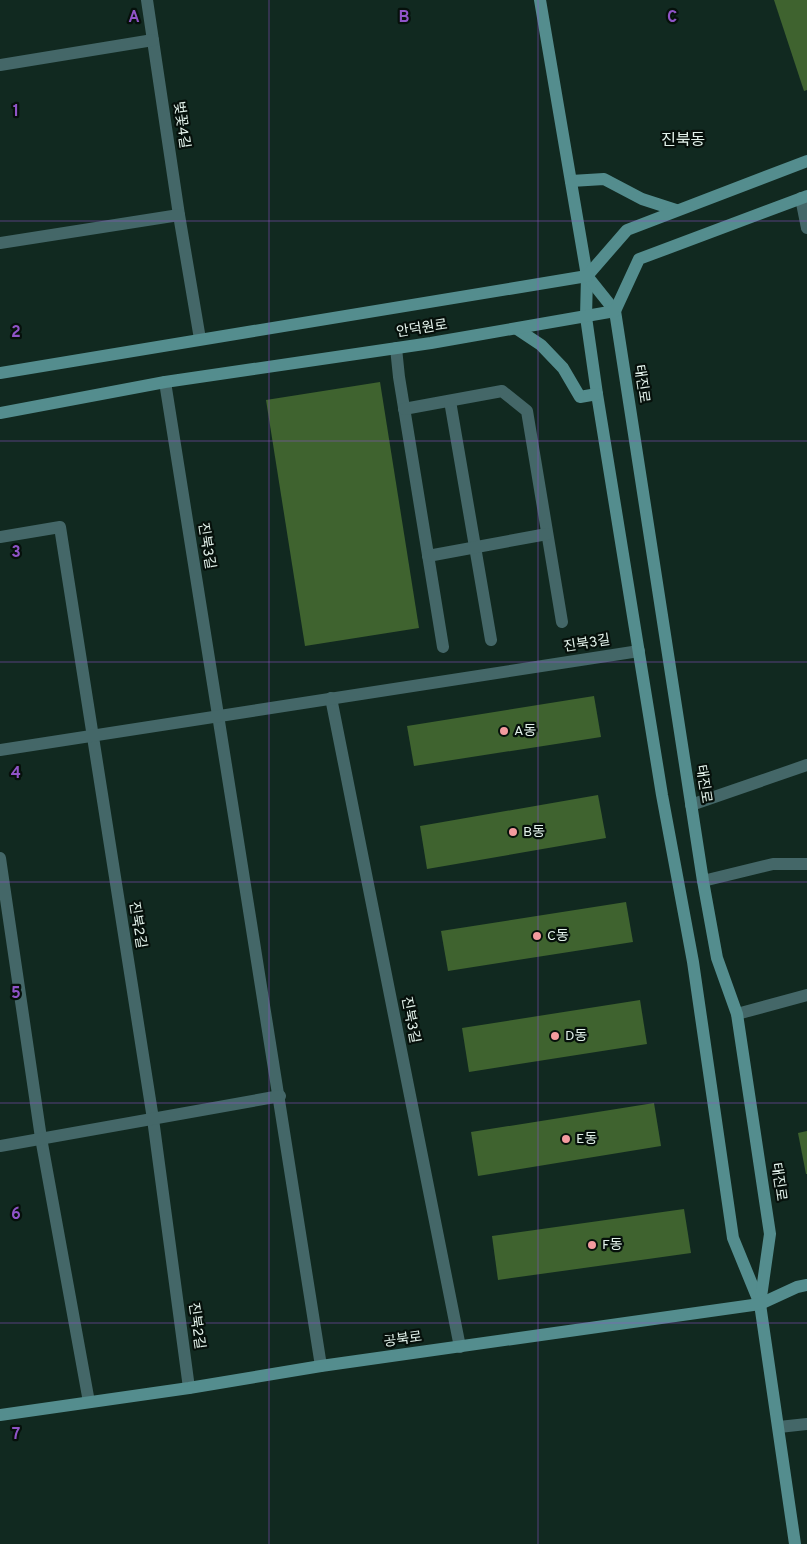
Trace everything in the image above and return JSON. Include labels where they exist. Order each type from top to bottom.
[{"type":"street","name":"벚꽃4길","points":[[147,0],[179,215],[200,338]]},
{"type":"street","name":"태진로","points":[[540,0],[587,276],[586,316],[597,394],[662,795],[693,962],[733,1238],[760,1304],[795,1544]]},
{"type":"street","points":[[0,65],[153,40]]},
{"type":"street","points":[[587,276],[627,230],[807,161]]},
{"type":"street","points":[[571,181],[604,179],[642,199],[676,210]]},
{"type":"street","points":[[615,312],[639,259],[804,197],[807,228]]},
{"type":"street","points":[[0,243],[179,215]]},
{"type":"street","name":"태진로","points":[[587,276],[615,312],[703,880],[717,958],[737,1014],[770,1234],[760,1304]]},
{"type":"street","name":"안덕원로","points":[[0,372],[587,276]]},
{"type":"street","name":"안덕원로","points":[[0,413],[165,382],[396,348],[615,312]]},
{"type":"street","points":[[517,329],[541,345],[563,368],[580,397],[597,394]]},
{"type":"street","points":[[396,348],[404,409],[443,647]]},
{"type":"street","name":"진북3길","points":[[165,382],[217,716],[280,1096],[321,1366]]},
{"type":"street","points":[[404,409],[502,391],[527,411],[562,622]]},
{"type":"street","points":[[450,401],[491,640]]},
{"type":"street","name":"진북2길","points":[[0,537],[60,527],[153,1119],[189,1388]]},
{"type":"street","points":[[428,556],[547,534]]},
{"type":"street","name":"진북3길","points":[[217,716],[639,651]]},
{"type":"street","name":"진북3길","points":[[331,698],[460,1347]]},
{"type":"street","points":[[0,750],[217,716]]},
{"type":"street","points":[[691,805],[807,765]]},
{"type":"street","points":[[0,858],[41,1138],[89,1402]]},
{"type":"street","points":[[703,880],[773,864],[807,864]]},
{"type":"street","points":[[737,1014],[807,996]]},
{"type":"street","points":[[0,1146],[280,1096]]},
{"type":"street","name":"공북로","points":[[0,1414],[189,1388],[321,1366],[760,1304],[797,1287],[807,1285]]},
{"type":"street","points":[[779,1427],[807,1424]]},
{"type":"building","points":[[774,0],[807,0],[807,90],[804,91]]},
{"type":"building","points":[[380,382],[419,628],[305,646],[266,400]]},
{"type":"building","name":"A동","points":[[594,696],[601,737],[414,766],[407,726]]},
{"type":"building","name":"B동","points":[[598,795],[606,838],[427,869],[420,826]]},
{"type":"building","name":"C동","points":[[626,902],[633,942],[448,971],[441,931]]},
{"type":"building","name":"D동","points":[[640,1000],[647,1044],[469,1072],[462,1028]]},
{"type":"building","name":"E동","points":[[654,1103],[661,1146],[478,1176],[471,1132]]},
{"type":"building","points":[[807,1131],[807,1174],[806,1174],[798,1133]]},
{"type":"building","name":"F동","points":[[684,1209],[691,1253],[498,1280],[492,1236]]},
{"type":"place","name":"A동","points":[[504,731]]},
{"type":"place","name":"B동","points":[[513,832]]},
{"type":"place","name":"C동","points":[[537,936]]},
{"type":"place","name":"D동","points":[[555,1036]]},
{"type":"place","name":"E동","points":[[566,1139]]},
{"type":"place","name":"F동","points":[[592,1245]]},
{"type":"district","name":"진북동","points":[[683,141]]}]
